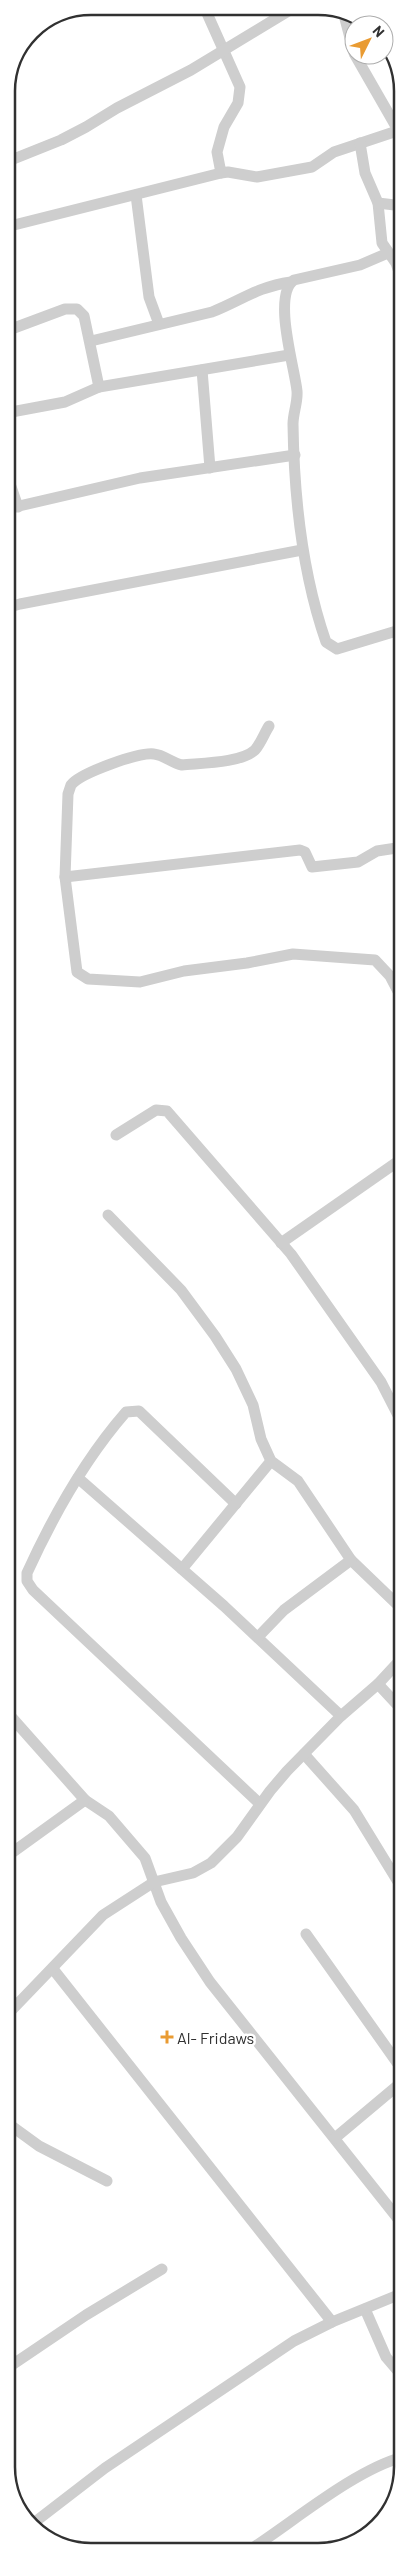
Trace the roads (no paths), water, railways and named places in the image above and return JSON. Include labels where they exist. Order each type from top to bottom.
[{"type":"street","points":[[208,15],[222,51],[236,73],[240,95],[224,128],[216,152],[221,173]]},
{"type":"street","points":[[15,158],[61,140],[222,51],[282,15]]},
{"type":"street","points":[[361,65],[394,119]]},
{"type":"street","points":[[15,225],[221,173],[228,172],[257,177],[312,167],[334,152],[394,131]]},
{"type":"street","points":[[360,143],[366,178],[378,203],[382,243],[394,262]]},
{"type":"street","points":[[136,195],[149,297],[159,324]]},
{"type":"street","points":[[378,203],[394,205]]},
{"type":"street","points":[[91,341],[212,312],[247,294],[272,285],[360,265],[388,254]]},
{"type":"street","points":[[291,282],[285,316],[289,355],[297,394],[294,415],[295,456],[302,550],[324,635],[330,646],[337,649],[394,632]]},
{"type":"street","points":[[15,328],[65,309],[77,309],[84,316],[91,341],[99,387]]},
{"type":"street","points":[[15,411],[65,402],[99,387],[289,355]]},
{"type":"street","points":[[202,370],[210,468]]},
{"type":"street","points":[[15,507],[123,482],[295,456]]},
{"type":"street","points":[[15,605],[302,550]]},
{"type":"street","points":[[268,726],[255,749],[249,754],[237,758],[182,765],[174,764],[160,755],[148,754],[104,767],[73,782],[68,794],[65,877],[75,967],[84,978],[140,982],[197,969],[247,963],[293,954],[314,954],[375,960],[390,976],[394,984]]},
{"type":"street","points":[[65,877],[300,850],[305,852],[310,864],[316,867],[342,862],[358,862],[377,851],[394,848]]},
{"type":"street","points":[[116,1135],[156,1110],[167,1111],[281,1243],[336,1316],[381,1382],[394,1407]]},
{"type":"street","points":[[281,1243],[394,1166]]},
{"type":"street","points":[[108,1215],[181,1290],[215,1336],[236,1369],[253,1405],[262,1439],[271,1461],[298,1481],[351,1560],[394,1601]]},
{"type":"street","points":[[236,1504],[139,1411],[126,1412],[103,1438],[78,1478],[38,1549],[27,1573],[27,1581],[33,1590],[260,1804]]},
{"type":"street","points":[[182,1569],[271,1461]]},
{"type":"street","points":[[78,1478],[258,1637],[341,1716]]},
{"type":"street","points":[[258,1637],[284,1610],[351,1560]]},
{"type":"street","points":[[15,2007],[103,1915],[154,1882],[193,1873],[211,1863],[237,1837],[260,1804],[304,1754],[341,1716],[394,1667]]},
{"type":"street","points":[[378,1684],[394,1701]]},
{"type":"street","points":[[15,1721],[85,1800],[109,1816],[145,1858],[154,1882],[181,1938],[210,1982],[394,2213]]},
{"type":"street","points":[[304,1754],[354,1810],[394,1875]]},
{"type":"street","points":[[15,1850],[85,1800]]},
{"type":"street","points":[[306,1934],[394,2058]]},
{"type":"street","points":[[54,1968],[332,2322]]},
{"type":"street","points":[[335,2138],[394,2089]]},
{"type":"street","points":[[15,2129],[39,2146],[107,2181]]},
{"type":"street","points":[[15,2364],[86,2315],[162,2269]]},
{"type":"street","points":[[37,2520],[113,2462],[294,2341],[332,2322],[394,2297]]},
{"type":"street","points":[[365,2309],[386,2357],[394,2366]]},
{"type":"street","points":[[260,2543],[349,2483],[381,2464],[394,2460]]},
{"type":"place","name":"Al- Fridaws","points":[[167,2037]]}]
